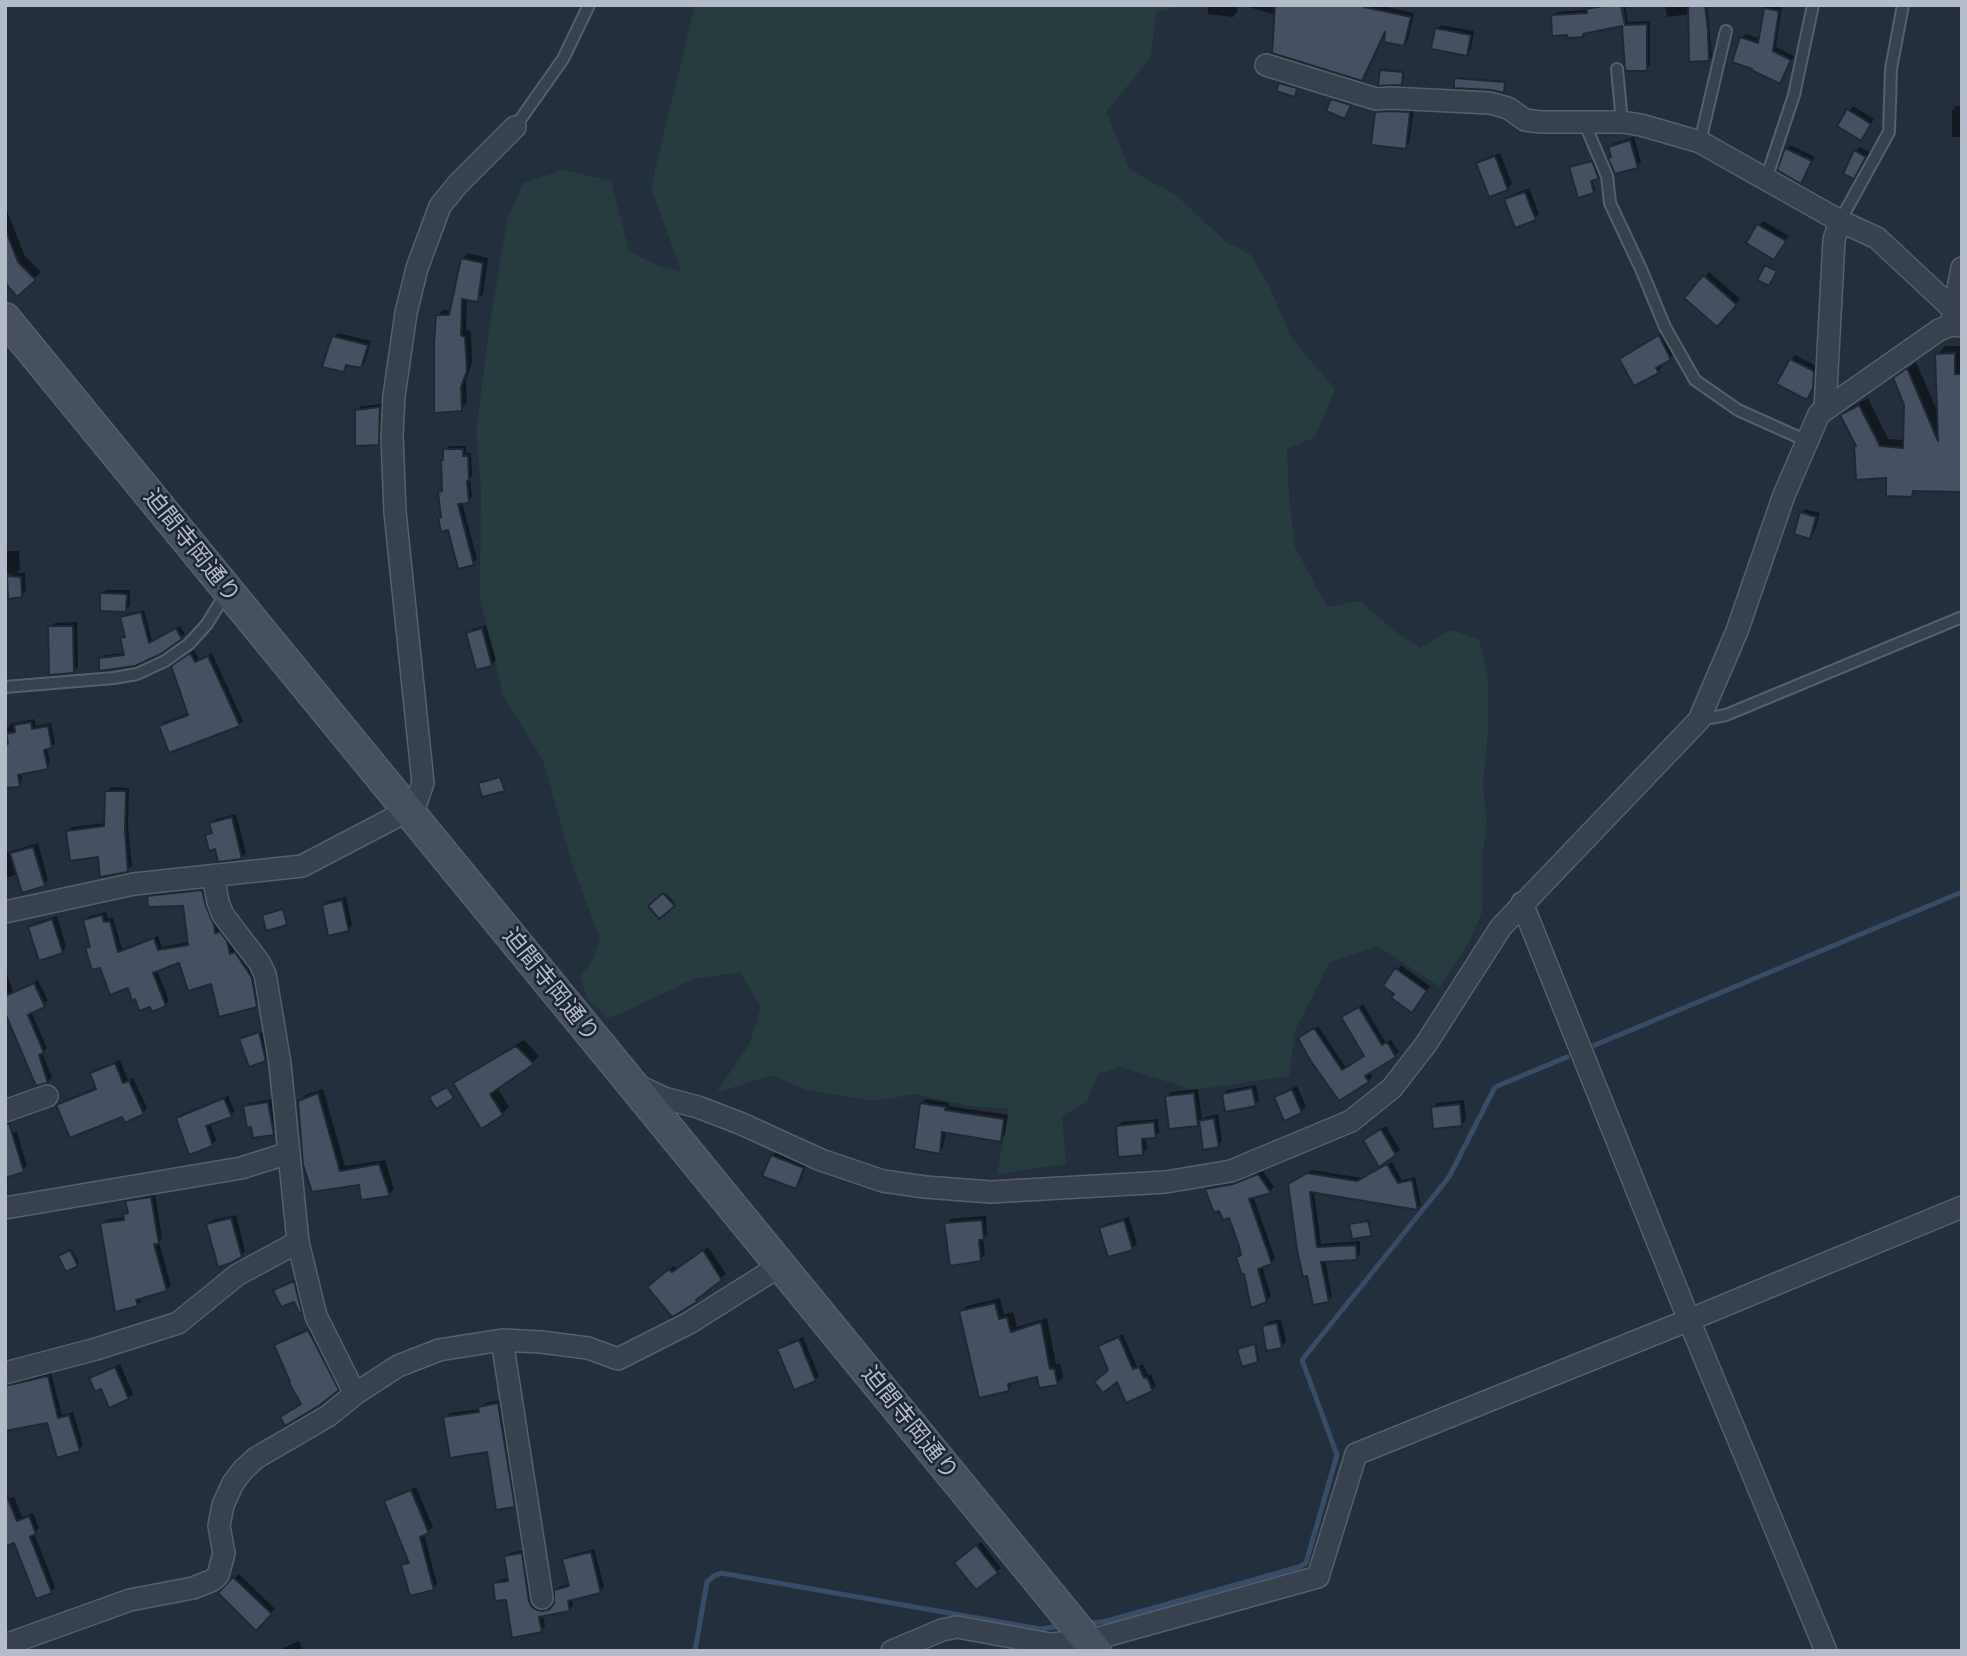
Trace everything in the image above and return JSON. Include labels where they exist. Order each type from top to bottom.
[{"type":"street","points":[[1266,65],[1376,99],[1490,103],[1508,108],[1525,120],[1622,122],[1700,142],[1839,221],[1877,238],[1956,320]]},
{"type":"street","points":[[5,912],[134,884],[302,866],[409,810],[416,803],[423,783],[395,512],[393,436],[394,396],[406,313],[417,268],[440,206],[515,127]]},
{"type":"street","points":[[1825,409],[1834,240],[1839,221]]},
{"type":"street","points":[[1956,320],[1962,268]]},
{"type":"street","name":"迫間寺岡通り","points":[[5,318],[1092,1646]]},
{"type":"street","points":[[631,1083],[664,1098],[698,1107],[741,1124],[821,1160],[883,1181],[991,1192],[1166,1182],[1231,1171],[1351,1121],[1392,1088],[1426,1044],[1501,927],[1699,720],[1737,631],[1784,495],[1819,414],[1956,320]]},
{"type":"street","points":[[213,876],[223,915],[265,974],[280,1064],[298,1242],[316,1316],[355,1394]]},
{"type":"street","points":[[1522,903],[1689,1320],[1826,1651]]},
{"type":"street","points":[[5,1111],[47,1096]]},
{"type":"street","points":[[5,1208],[241,1168],[289,1153]]},
{"type":"street","points":[[892,1651],[942,1630],[957,1627],[1051,1644],[1092,1646],[1318,1577],[1356,1454],[1962,1207]]},
{"type":"street","points":[[5,1373],[96,1349],[178,1323],[237,1275],[298,1242]]},
{"type":"street","points":[[5,1645],[130,1600],[193,1588],[213,1580],[218,1575],[224,1553],[219,1526],[223,1505],[233,1483],[243,1470],[256,1458],[328,1416],[355,1394],[398,1366],[439,1350],[502,1339],[588,1348],[618,1359],[689,1323],[781,1265]]},
{"type":"street","points":[[502,1339],[542,1598]]},
{"type":"lane","points":[[515,127],[563,59],[589,5]]},
{"type":"lane","points":[[1766,179],[1794,95],[1813,5]]},
{"type":"lane","points":[[1839,221],[1889,132],[1891,69],[1903,5]]},
{"type":"lane","points":[[1700,142],[1726,31]]},
{"type":"lane","points":[[1617,69],[1622,122]]},
{"type":"lane","points":[[1584,122],[1607,176],[1610,203],[1665,327],[1695,380],[1738,410],[1807,441]]},
{"type":"lane","points":[[5,687],[137,674],[165,661],[189,644],[207,624],[228,590]]},
{"type":"lane","points":[[1699,720],[1726,715],[1962,617]]},
{"type":"green space","points":[[695,5],[1185,5],[1156,12],[1151,57],[1106,112],[1130,170],[1176,195],[1226,242],[1250,254],[1269,285],[1290,336],[1335,389],[1315,437],[1287,449],[1295,547],[1327,607],[1360,601],[1392,629],[1420,648],[1450,630],[1479,639],[1488,678],[1488,729],[1483,787],[1487,824],[1483,849],[1482,912],[1469,942],[1440,987],[1378,946],[1330,962],[1295,1030],[1289,1076],[1194,1090],[1121,1067],[1098,1074],[1087,1102],[1062,1116],[1066,1164],[997,1174],[1009,1109],[971,1106],[915,1094],[875,1101],[807,1090],[771,1075],[716,1093],[750,1043],[761,1007],[740,972],[693,979],[608,1018],[588,999],[580,977],[593,960],[600,938],[574,870],[543,760],[503,695],[480,598],[481,488],[476,431],[507,220],[523,183],[564,170],[611,181],[629,251],[660,267],[681,271],[651,187]]},
{"type":"building","points":[[1275,5],[1364,5],[1411,17],[1404,46],[1384,42],[1385,32],[1362,81],[1272,53]]},
{"type":"building","points":[[1621,5],[1625,25],[1647,24],[1647,71],[1625,71],[1622,26],[1583,34],[1583,37],[1552,36],[1551,15],[1587,13],[1586,9]]},
{"type":"building","points":[[1688,5],[1705,5],[1709,61],[1689,62]]},
{"type":"building","points":[[1764,8],[1779,11],[1773,51],[1791,60],[1780,84],[1732,62],[1740,37],[1758,43]]},
{"type":"building","points":[[1435,28],[1471,35],[1467,56],[1431,49]]},
{"type":"building","points":[[1380,70],[1403,72],[1402,85],[1378,86]]},
{"type":"building","points":[[1454,78],[1505,82],[1504,93],[1454,88]]},
{"type":"building","points":[[1279,83],[1297,88],[1295,97],[1276,91]]},
{"type":"building","points":[[1331,99],[1351,105],[1345,119],[1326,111]]},
{"type":"building","points":[[1847,109],[1871,124],[1861,141],[1837,126]]},
{"type":"building","points":[[1375,112],[1410,112],[1406,149],[1371,145]]},
{"type":"building","points":[[1630,140],[1638,168],[1615,174],[1608,158],[1611,157],[1608,147]]},
{"type":"building","points":[[1785,148],[1812,161],[1801,184],[1777,170]]},
{"type":"building","points":[[1854,150],[1866,157],[1854,179],[1843,174]]},
{"type":"building","points":[[1495,156],[1508,190],[1489,197],[1476,163]]},
{"type":"building","points":[[1592,161],[1599,179],[1591,181],[1594,193],[1578,198],[1569,167]]},
{"type":"building","points":[[1525,192],[1536,220],[1515,228],[1504,199]]},
{"type":"building","points":[[1757,224],[1786,241],[1774,260],[1746,243]]},
{"type":"building","points":[[6,231],[18,262],[36,280],[17,297],[5,283]]},
{"type":"building","points":[[461,258],[483,263],[478,302],[462,299],[461,335],[465,337],[467,371],[461,387],[462,411],[434,413],[436,315],[449,315]]},
{"type":"building","points":[[1765,265],[1777,271],[1769,286],[1757,280]]},
{"type":"building","points":[[1703,275],[1737,305],[1717,327],[1684,298]]},
{"type":"building","points":[[1659,335],[1671,360],[1656,368],[1659,373],[1634,386],[1619,359]]},
{"type":"building","points":[[332,336],[368,345],[361,368],[346,365],[344,372],[322,367]]},
{"type":"building","points":[[1955,353],[1955,374],[1962,374],[1962,492],[1913,491],[1912,497],[1886,496],[1886,478],[1856,480],[1854,445],[1856,446],[1840,415],[1859,405],[1880,446],[1903,448],[1904,405],[1893,378],[1907,368],[1938,441],[1935,354]]},
{"type":"building","points":[[1790,359],[1814,371],[1813,388],[1807,400],[1776,384]]},
{"type":"building","points":[[380,407],[379,445],[355,446],[355,410]]},
{"type":"building","points":[[443,449],[463,449],[463,456],[468,456],[469,503],[458,504],[474,565],[458,569],[448,530],[441,532],[438,518],[441,517],[438,492],[442,491]]},
{"type":"building","points":[[1800,512],[1816,517],[1810,539],[1794,534]]},
{"type":"building","points":[[7,576],[21,577],[22,597],[8,599]]},
{"type":"building","points":[[100,593],[127,594],[126,612],[100,611]]},
{"type":"building","points":[[141,612],[149,643],[176,628],[182,639],[161,654],[135,666],[99,671],[99,658],[124,655],[120,638],[125,637],[120,617]]},
{"type":"building","points":[[48,626],[73,626],[74,673],[49,675]]},
{"type":"building","points":[[482,628],[492,666],[476,670],[466,633]]},
{"type":"building","points":[[190,653],[195,662],[208,656],[240,726],[169,753],[159,726],[188,715],[171,666]]},
{"type":"building","points":[[31,722],[32,729],[48,726],[52,748],[44,750],[48,769],[18,775],[20,787],[5,788],[5,744],[8,744],[6,734],[15,732],[14,725]]},
{"type":"building","points":[[500,777],[505,791],[482,797],[478,783]]},
{"type":"building","points":[[105,791],[126,791],[128,872],[100,877],[98,857],[70,861],[66,831],[104,826]]},
{"type":"building","points":[[232,817],[242,859],[218,862],[215,849],[209,851],[205,835],[212,833],[209,823]]},
{"type":"building","points":[[33,847],[45,886],[22,893],[10,853]]},
{"type":"building","points":[[202,890],[215,933],[220,932],[227,941],[230,954],[235,952],[252,978],[257,1007],[219,1017],[211,984],[188,991],[179,963],[153,973],[166,1006],[152,1012],[150,1007],[139,1011],[128,988],[110,995],[100,968],[92,970],[85,948],[90,947],[83,920],[102,915],[104,922],[110,921],[118,952],[154,938],[158,950],[188,945],[183,906],[148,907],[147,896]]},
{"type":"building","points":[[663,893],[675,906],[659,919],[648,906]]},
{"type":"building","points":[[342,900],[349,931],[328,936],[322,905]]},
{"type":"building","points":[[283,909],[287,925],[266,931],[262,915]]},
{"type":"building","points":[[52,919],[63,953],[39,961],[28,927]]},
{"type":"building","points":[[1395,968],[1427,991],[1412,1013],[1391,998],[1394,994],[1383,986]]},
{"type":"building","points":[[34,983],[45,1007],[28,1015],[44,1053],[39,1055],[48,1083],[36,1086],[5,1013],[5,996]]},
{"type":"building","points":[[1359,1007],[1382,1045],[1387,1042],[1396,1057],[1365,1076],[1369,1082],[1339,1101],[1298,1038],[1314,1028],[1342,1070],[1364,1056],[1341,1017]]},
{"type":"building","points":[[259,1032],[266,1061],[249,1067],[239,1039]]},
{"type":"building","points":[[516,1046],[534,1064],[490,1094],[503,1115],[481,1129],[453,1083]]},
{"type":"building","points":[[115,1063],[123,1083],[129,1081],[144,1114],[125,1123],[122,1117],[70,1138],[56,1105],[96,1089],[90,1073]]},
{"type":"building","points":[[447,1087],[454,1098],[436,1109],[429,1097]]},
{"type":"building","points":[[1252,1088],[1256,1106],[1225,1112],[1222,1094]]},
{"type":"building","points":[[1292,1089],[1302,1113],[1284,1121],[1274,1097]]},
{"type":"building","points":[[318,1093],[340,1171],[379,1164],[390,1196],[361,1200],[359,1185],[312,1192],[303,1165],[298,1101]]},
{"type":"building","points":[[1194,1093],[1198,1126],[1169,1129],[1165,1096]]},
{"type":"building","points":[[224,1098],[232,1117],[206,1126],[213,1146],[189,1155],[176,1118]]},
{"type":"building","points":[[268,1102],[274,1135],[253,1138],[251,1127],[247,1128],[243,1106]]},
{"type":"building","points":[[920,1103],[946,1107],[945,1110],[1004,1119],[1001,1142],[942,1132],[940,1154],[914,1149]]},
{"type":"building","points":[[1460,1104],[1462,1126],[1433,1129],[1431,1107]]},
{"type":"building","points":[[1214,1118],[1219,1147],[1203,1150],[1199,1121]]},
{"type":"building","points":[[1154,1122],[1156,1138],[1142,1139],[1143,1155],[1118,1157],[1116,1126]]},
{"type":"building","points":[[9,1123],[24,1172],[5,1178],[5,1124]]},
{"type":"building","points":[[1381,1129],[1396,1155],[1379,1167],[1363,1140]]},
{"type":"building","points":[[771,1155],[804,1168],[796,1189],[762,1176]]},
{"type":"building","points":[[1387,1164],[1398,1183],[1412,1180],[1418,1210],[1310,1192],[1317,1247],[1356,1245],[1357,1260],[1321,1262],[1329,1302],[1313,1305],[1307,1276],[1303,1277],[1297,1250],[1288,1184],[1307,1173],[1357,1181]]},
{"type":"building","points":[[1258,1174],[1271,1193],[1249,1199],[1272,1264],[1258,1269],[1267,1302],[1251,1308],[1244,1274],[1242,1275],[1236,1257],[1241,1255],[1239,1246],[1229,1218],[1223,1220],[1219,1211],[1214,1213],[1205,1189],[1233,1184]]},
{"type":"building","points":[[151,1197],[159,1244],[154,1244],[167,1291],[136,1300],[138,1306],[115,1312],[100,1223],[124,1220],[123,1214],[128,1213],[125,1201]]},
{"type":"building","points":[[231,1218],[242,1257],[218,1267],[206,1224]]},
{"type":"building","points":[[982,1220],[984,1240],[979,1240],[981,1261],[950,1266],[944,1223]]},
{"type":"building","points":[[1124,1220],[1133,1250],[1108,1257],[1099,1228]]},
{"type":"building","points":[[1368,1221],[1372,1236],[1352,1239],[1349,1224]]},
{"type":"building","points":[[70,1250],[78,1266],[66,1272],[58,1256]]},
{"type":"building","points":[[703,1250],[722,1280],[696,1300],[697,1302],[672,1317],[647,1287],[669,1269],[672,1272]]},
{"type":"building","points":[[294,1281],[302,1312],[299,1313],[294,1302],[281,1307],[273,1290]]},
{"type":"building","points":[[995,1303],[999,1319],[1007,1317],[1011,1332],[1041,1322],[1050,1369],[1054,1368],[1058,1385],[1039,1388],[1037,1377],[1008,1384],[1009,1391],[979,1398],[959,1311]]},
{"type":"building","points":[[1277,1323],[1282,1348],[1266,1351],[1262,1326]]},
{"type":"building","points":[[308,1330],[339,1390],[285,1426],[280,1417],[301,1404],[289,1383],[274,1345]]},
{"type":"building","points":[[1119,1337],[1133,1369],[1139,1367],[1153,1391],[1126,1403],[1117,1382],[1103,1393],[1094,1382],[1108,1370],[1098,1346]]},
{"type":"building","points":[[799,1340],[816,1381],[794,1390],[777,1349]]},
{"type":"building","points":[[1255,1344],[1258,1362],[1242,1367],[1237,1349]]},
{"type":"building","points":[[115,1367],[129,1399],[109,1408],[101,1389],[95,1392],[89,1378]]},
{"type":"building","points":[[48,1376],[58,1418],[69,1415],[80,1451],[57,1458],[47,1423],[5,1431],[5,1386]]},
{"type":"building","points":[[498,1403],[515,1507],[496,1510],[487,1452],[450,1458],[443,1417],[479,1412],[478,1407]]},
{"type":"building","points":[[411,1490],[429,1533],[420,1537],[434,1590],[410,1596],[401,1565],[409,1563],[384,1501]]},
{"type":"building","points":[[5,1492],[17,1521],[29,1516],[36,1534],[30,1537],[52,1593],[36,1599],[14,1543],[5,1547]]},
{"type":"building","points":[[976,1545],[998,1573],[976,1590],[954,1563]]},
{"type":"building","points":[[591,1552],[601,1593],[568,1601],[570,1611],[539,1617],[542,1632],[512,1638],[506,1600],[495,1601],[493,1583],[508,1581],[504,1556],[522,1553],[529,1601],[532,1607],[543,1611],[550,1609],[554,1603],[554,1590],[569,1586],[562,1559]]},
{"type":"building","points":[[233,1577],[272,1614],[256,1631],[218,1593]]},
{"type":"waterway","points":[[1595,1045],[1962,892]]},
{"type":"waterway","points":[[1085,1624],[1107,1621],[1306,1563],[1337,1455],[1302,1360],[1449,1177],[1495,1087],[1567,1057]]},
{"type":"waterway","points":[[695,1651],[707,1582],[721,1573],[1040,1629],[1061,1626]]}]
